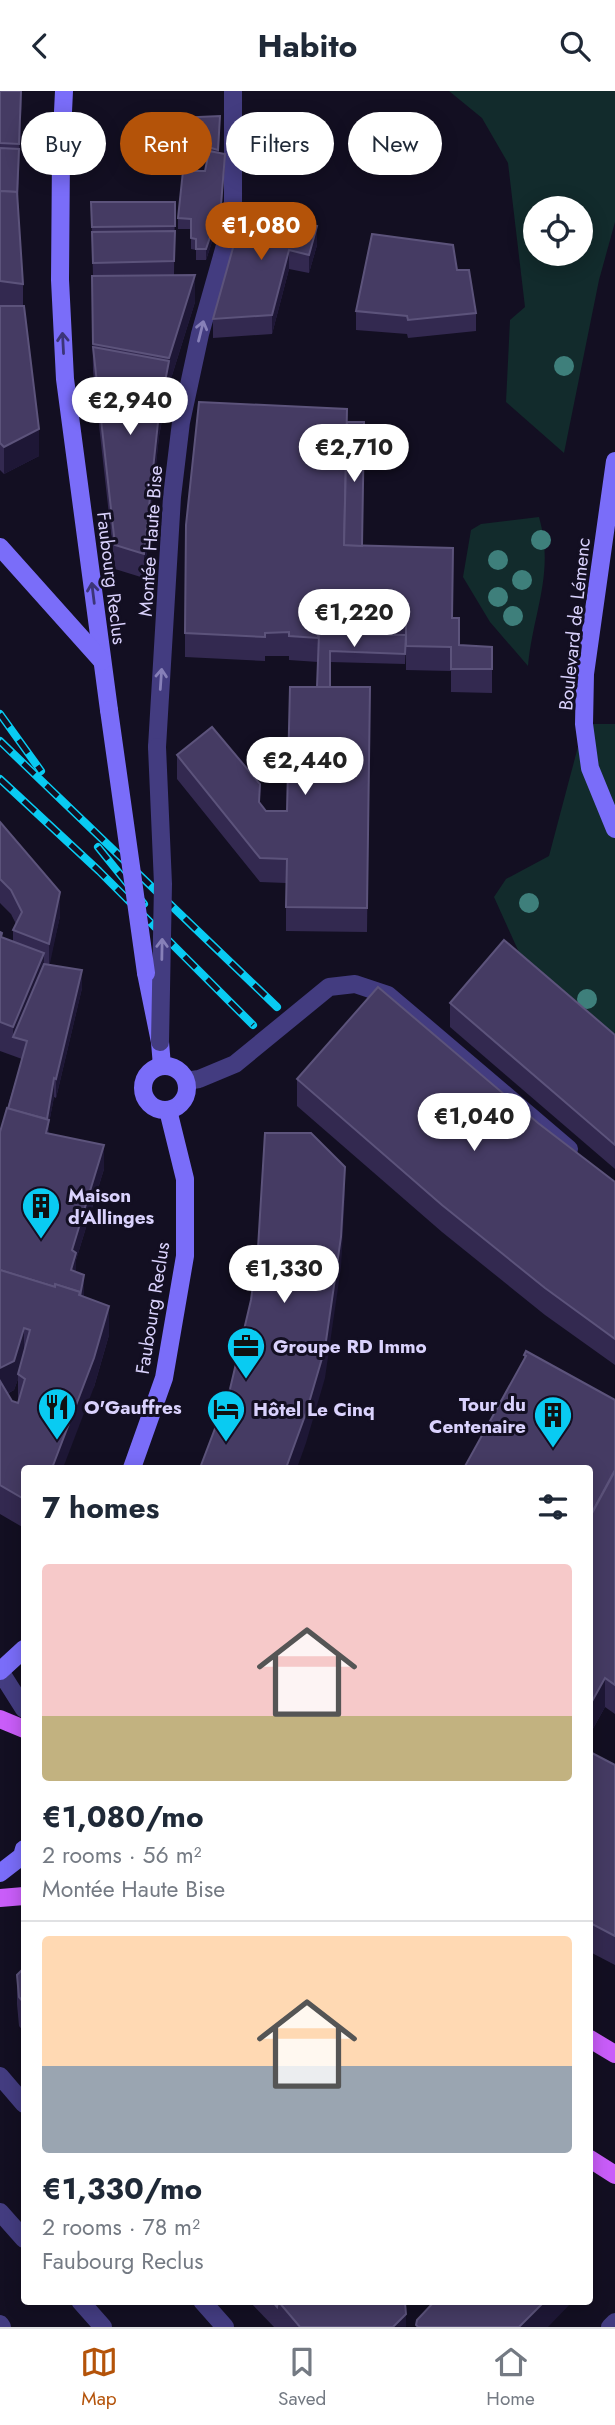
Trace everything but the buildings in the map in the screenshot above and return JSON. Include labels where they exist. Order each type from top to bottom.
[{"type":"main road","name":"Faubourg Reclus","points":[[64,91],[60,279],[65,379],[146,973],[162,1066]]},
{"type":"main road","name":"Boulevard de Lémenc","points":[[615,461],[585,674],[584,724],[590,768],[615,829]]},
{"type":"main road","points":[[0,547],[102,661]]},
{"type":"main road","points":[[162,1066],[178,1070],[186,1081],[183,1101],[168,1110],[151,1106],[143,1095],[146,1075],[162,1066]]},
{"type":"main road","name":"Faubourg Reclus","points":[[133,1465],[164,1378],[185,1256],[185,1179],[168,1110]]},
{"type":"main road","points":[[0,1671],[21,1652]]},
{"type":"main road","points":[[0,1719],[21,1728]]},
{"type":"main road","points":[[0,1873],[21,1857]]},
{"type":"main road","points":[[0,1898],[21,1896]]},
{"type":"main road","points":[[593,2041],[615,2055]]},
{"type":"main road","points":[[593,2161],[615,2175]]},
{"type":"street","name":"Montée Haute Bise","points":[[160,1042],[163,884],[157,747],[172,497],[181,422],[200,334],[226,242],[233,202],[233,91]]},
{"type":"street","points":[[186,1081],[236,1064],[329,987],[355,985],[388,995],[583,1161]]},
{"type":"street","points":[[0,1671],[21,1704]]},
{"type":"street","points":[[0,2076],[21,2100]]},
{"type":"street","points":[[0,2212],[21,2236]]},
{"type":"street","points":[[84,2305],[103,2327]]},
{"type":"street","points":[[206,2305],[225,2327]]},
{"type":"street","points":[[610,2327],[615,2322]]},
{"type":"green space","points":[[449,91],[615,91],[615,222],[599,280],[564,453],[506,402],[510,320],[525,307],[508,163],[482,118]]},
{"type":"green space","points":[[539,517],[545,556],[544,575],[528,666],[490,622],[463,577],[471,530],[481,524]]},
{"type":"green space","points":[[584,724],[615,724],[615,1052],[531,979],[494,897],[506,879],[549,856]]},
{"type":"railway","points":[[0,714],[41,771]]},
{"type":"railway","points":[[0,741],[277,1007]]},
{"type":"railway","points":[[0,779],[99,871],[253,1025]]},
{"type":"railway","points":[[98,847],[144,904]]},
{"type":"place","name":"Maison d'Allinges","points":[[41,1240]]},
{"type":"place","name":"Groupe RD Immo","points":[[246,1380]]},
{"type":"place","name":"O'Gauffres","points":[[57,1441]]},
{"type":"place","name":"Hôtel Le Cinq","points":[[226,1443]]},
{"type":"place","name":"Tour du Centenaire","points":[[553,1449]]}]
